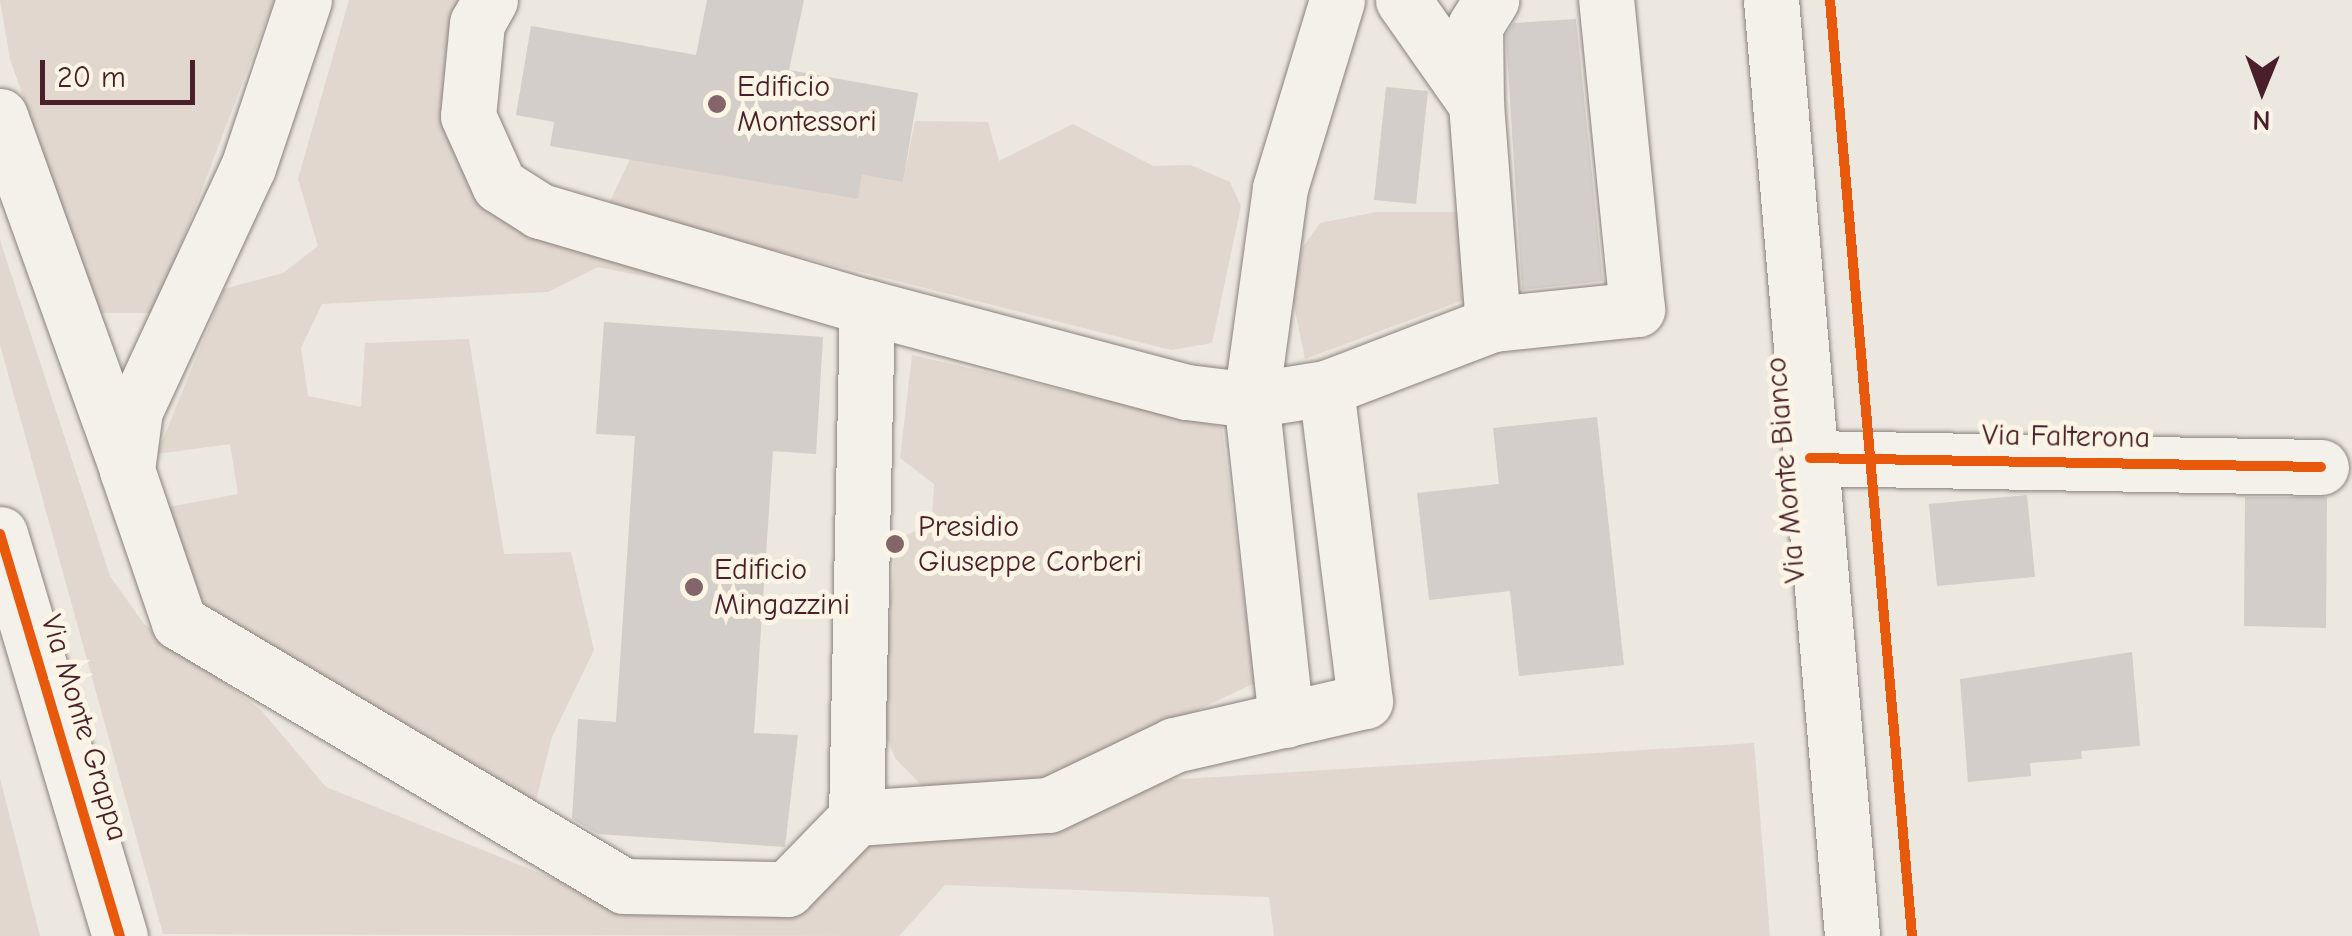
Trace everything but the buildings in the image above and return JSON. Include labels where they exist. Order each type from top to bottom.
[{"type":"main road","points":[[128,470],[135,410],[248,166],[304,0]]},
{"type":"main road","points":[[490,0],[477,24],[468,116],[499,185],[540,211],[866,307],[1251,400],[1326,388],[1493,324],[1637,310],[1603,2]]},
{"type":"main road","points":[[1402,0],[1476,104]]},
{"type":"main road","points":[[1491,0],[1475,26],[1476,104],[1493,324]]},
{"type":"main road","name":"Via Monte Bianco","points":[[1770,0],[1852,936]]},
{"type":"main road","points":[[1286,720],[1251,400],[1280,188],[1319,14]]},
{"type":"main road","points":[[0,116],[180,622],[624,886],[787,889],[856,818],[1048,805],[1174,744],[1365,701],[1326,388]]},
{"type":"main road","points":[[856,818],[866,307]]},
{"type":"main road","name":"Via Falterona","points":[[1810,458],[2321,467]]},
{"type":"main road","name":"Via Monte Grappa","points":[[0,534],[120,936]]},
{"type":"main road","points":[[1268,556],[1302,564],[1347,558]]},
{"type":"shaded area","points":[[0,0],[274,0],[155,313],[99,313],[10,59]]},
{"type":"shaded area","points":[[349,0],[474,0],[482,182],[815,311],[598,267],[548,292],[322,304],[301,348],[308,396],[361,407],[365,343],[469,339],[504,554],[571,552],[594,650],[552,737],[535,804],[209,615],[163,508],[238,494],[230,444],[157,454],[224,289],[283,273],[318,246],[298,179]]},
{"type":"shaded area","points":[[915,121],[988,122],[999,161],[1073,124],[1153,166],[1191,165],[1230,182],[1241,206],[1212,343],[1171,350],[607,208],[630,159],[858,199],[862,175],[903,182]]},
{"type":"shaded area","points":[[1376,212],[1465,212],[1469,298],[1305,359],[1293,300],[1302,248],[1320,223]]},
{"type":"shaded area","points":[[0,240],[110,576],[144,624],[261,710],[326,787],[612,902],[801,897],[876,836],[1054,827],[1167,780],[1754,743],[1770,936],[1274,936],[1269,897],[945,885],[899,936],[163,934],[0,345]]},
{"type":"shaded area","points":[[912,355],[1222,427],[1255,683],[1065,772],[991,790],[923,787],[895,758],[881,721],[896,540],[932,523],[934,484],[900,458]]},
{"type":"shaded area","points":[[0,778],[40,936],[0,936]]},
{"type":"cycle path","points":[[1830,0],[1912,936]]},
{"type":"cycle path","points":[[1810,458],[2321,467]]},
{"type":"cycle path","points":[[0,534],[120,936]]},
{"type":"place","name":"Edificio Montessori","points":[[717,104]]},
{"type":"place","name":"Presidio Giuseppe Corberi","points":[[895,544]]},
{"type":"place","name":"Edificio Mingazzini","points":[[694,587]]}]
